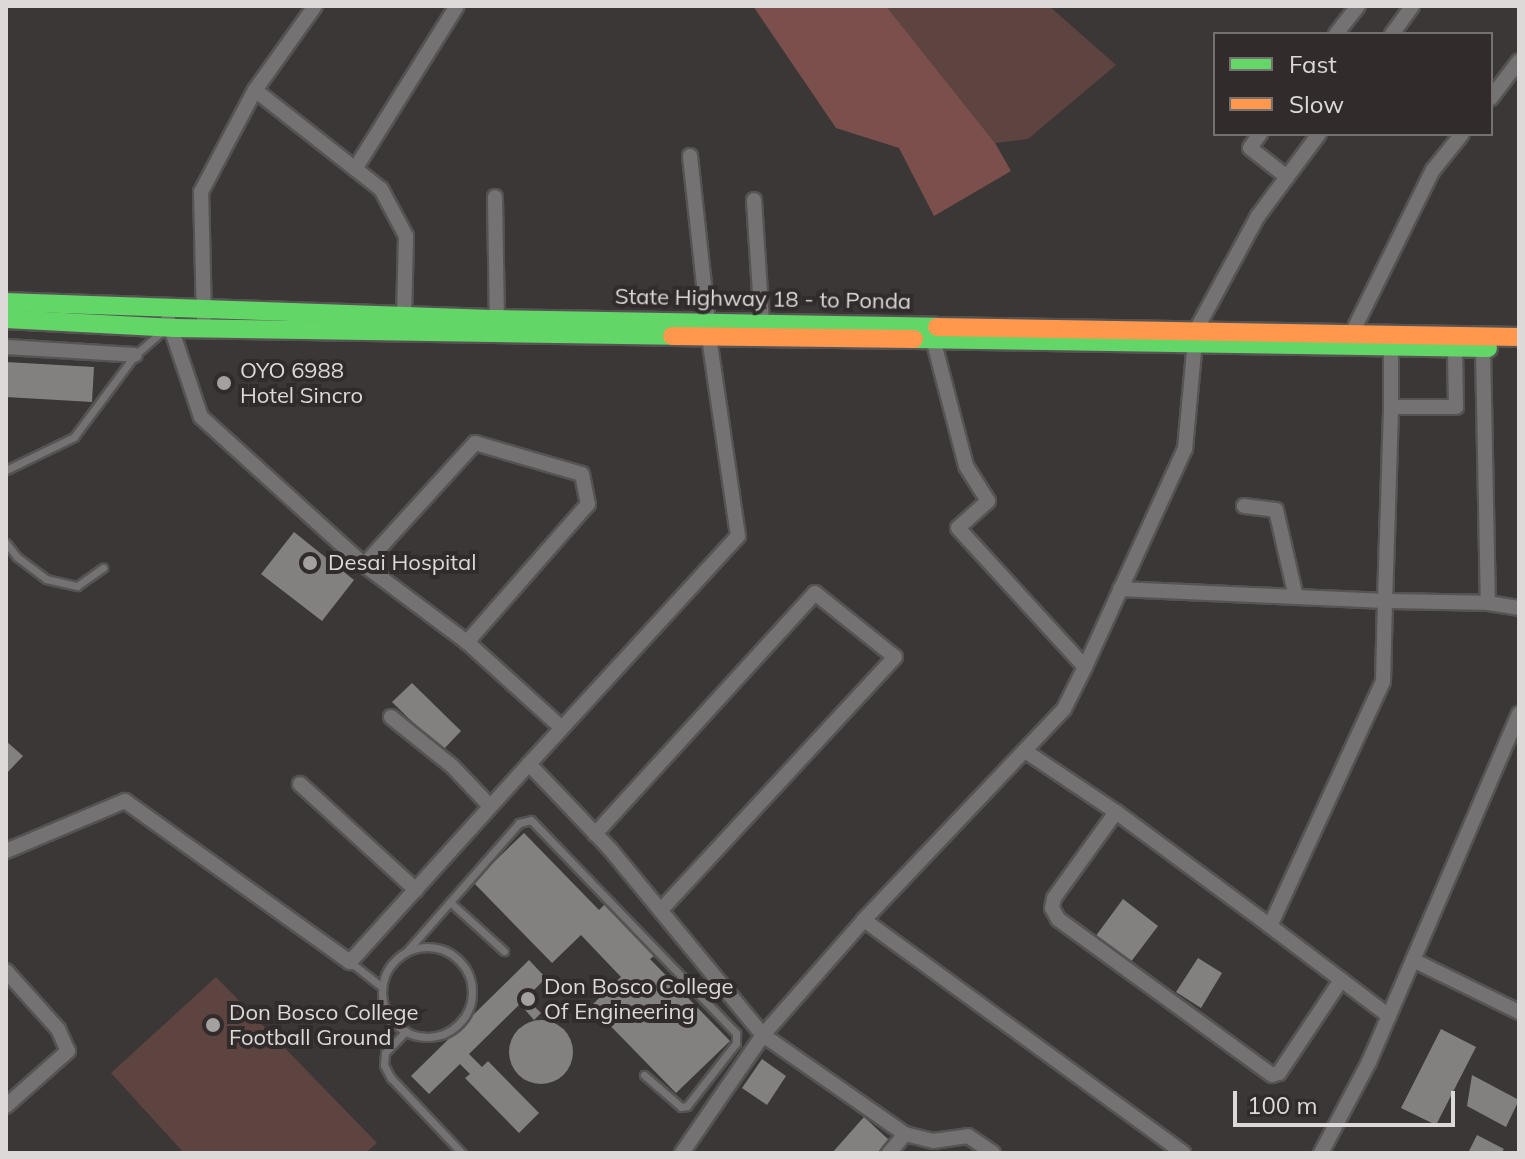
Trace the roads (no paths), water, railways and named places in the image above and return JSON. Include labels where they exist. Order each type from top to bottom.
[{"type":"main road","name":"State Highway 18 - to Ponda","points":[[6,302],[168,319]]},
{"type":"main road","name":"State Highway 18 - to Ponda","points":[[6,319],[497,319],[933,339],[1352,333],[1519,337]]},
{"type":"main road","name":"State Highway 18 - to Ponda","points":[[204,319],[708,329],[762,323],[1519,349]]},
{"type":"street","points":[[355,169],[457,6]]},
{"type":"street","points":[[1338,32],[1358,6]]},
{"type":"street","points":[[1393,32],[1412,6]]},
{"type":"street","points":[[204,319],[201,192],[255,90],[311,8]]},
{"type":"street","points":[[1493,95],[1519,61]]},
{"type":"street","points":[[255,90],[381,189],[406,236],[404,317]]},
{"type":"street","points":[[1259,136],[1250,148],[1287,177]]},
{"type":"street","points":[[682,1153],[763,1035],[864,920],[1064,709],[1185,449],[1196,337],[1258,216],[1318,136]]},
{"type":"street","points":[[1352,333],[1433,170],[1460,136]]},
{"type":"street","points":[[6,851],[125,801],[350,962],[738,536],[708,329],[690,156]]},
{"type":"street","points":[[495,197],[497,319]]},
{"type":"street","points":[[754,200],[762,323]]},
{"type":"street","points":[[168,319],[201,417],[364,565],[467,642],[562,728]]},
{"type":"street","points":[[933,339],[966,466],[988,501],[958,528],[1085,667]]},
{"type":"street","points":[[1270,926],[1383,682],[1391,346]]},
{"type":"street","points":[[6,347],[135,355]]},
{"type":"street","points":[[1391,407],[1456,407],[1455,348]]},
{"type":"street","points":[[1483,348],[1488,603]]},
{"type":"street","points":[[364,565],[475,443],[582,474],[588,504],[467,642]]},
{"type":"street","points":[[1244,506],[1276,510],[1296,597]]},
{"type":"street","points":[[1120,589],[1488,603],[1519,608]]},
{"type":"street","points":[[595,834],[815,593],[895,657],[661,910]]},
{"type":"street","points":[[1321,1153],[1389,1016],[1519,714]]},
{"type":"street","points":[[391,717],[452,766],[490,806]]},
{"type":"street","points":[[1025,751],[1116,812],[1389,1016]]},
{"type":"street","points":[[529,764],[661,910],[763,1035],[905,1134],[933,1141],[968,1136],[993,1153]]},
{"type":"street","points":[[300,784],[416,890]]},
{"type":"street","points":[[1116,812],[1054,898],[1052,908],[1058,919],[1096,948],[1272,1075],[1279,1073],[1341,980]]},
{"type":"street","points":[[864,920],[1183,1153]]},
{"type":"street","points":[[1413,960],[1519,1012]]},
{"type":"street","points":[[6,971],[58,1029],[68,1051],[6,1106]]},
{"type":"street","points":[[889,1153],[905,1134]]},
{"type":"lane","points":[[6,470],[74,437],[135,355],[168,319]]},
{"type":"lane","points":[[6,543],[17,557],[46,579],[77,586],[103,568]]},
{"type":"lane","points":[[407,951],[421,947],[450,952],[462,962],[473,989],[465,1018],[455,1029],[427,1037],[406,1031],[389,1016],[382,987],[394,960],[407,951],[519,823],[531,820],[736,1033],[736,1043],[687,1106],[681,1107],[644,1075]]},
{"type":"lane","points":[[450,902],[504,951]]},
{"type":"lane","points":[[350,962],[382,987]]},
{"type":"lane","points":[[406,1031],[385,1053],[384,1065],[391,1078],[462,1153]]},
{"type":"place","name":"OYO 6988 Hotel Sincro","points":[[224,383]]},
{"type":"place","name":"Desai Hospital","points":[[310,563]]},
{"type":"place","name":"Don Bosco College Of Engineering","points":[[528,999]]},
{"type":"place","name":"Don Bosco College Football Ground","points":[[213,1025]]}]
